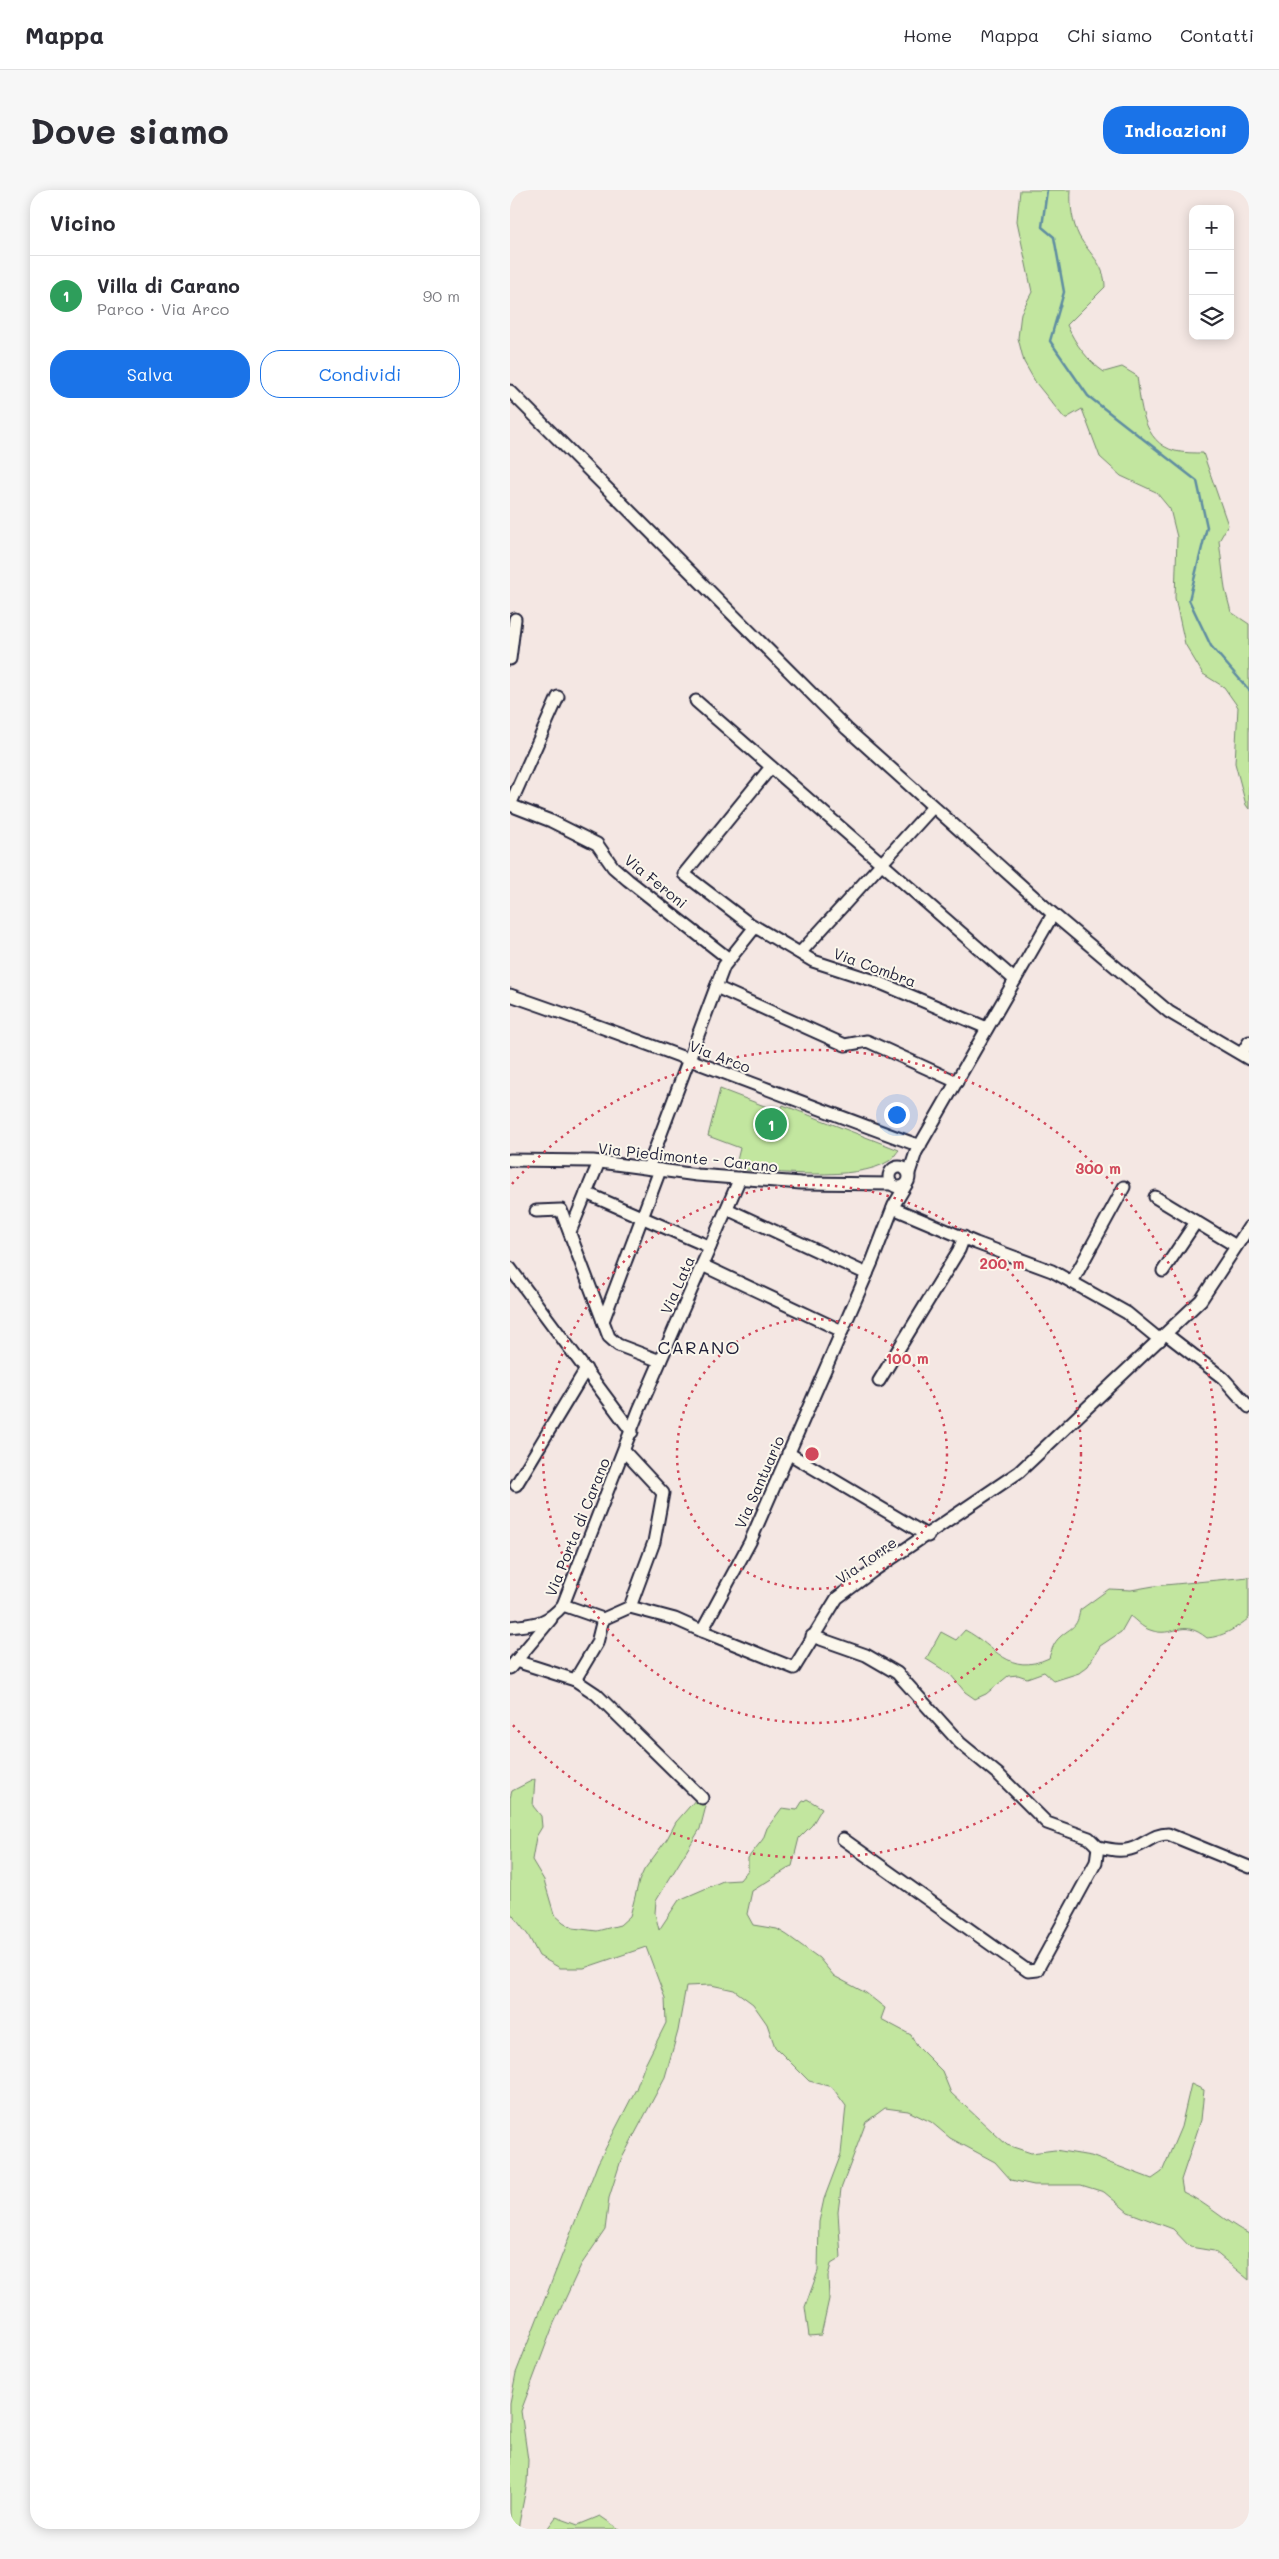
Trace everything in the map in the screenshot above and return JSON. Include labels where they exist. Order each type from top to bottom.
[{"type":"street","points":[[510,392],[847,729],[1052,914],[1169,1012],[1245,1056],[1249,1042]]},
{"type":"street","points":[[510,659],[515,619]]},
{"type":"street","points":[[510,805],[558,697]]},
{"type":"street","points":[[696,701],[1015,980]]},
{"type":"street","name":"Via Combra","points":[[771,767],[684,874],[756,927],[814,961],[878,982],[987,1028]]},
{"type":"street","name":"Via Feroni","points":[[510,805],[551,821],[597,844],[621,873],[729,959]]},
{"type":"street","points":[[800,953],[883,864],[933,806]]},
{"type":"street","points":[[905,1170],[1052,914]]},
{"type":"street","points":[[648,1168],[724,966],[756,927]]},
{"type":"street","points":[[716,987],[845,1044],[867,1041],[957,1082]]},
{"type":"street","name":"Via Arco","points":[[510,995],[623,1033],[918,1149]]},
{"type":"street","name":"Via Piedimonte - Carano","points":[[510,1160],[599,1162],[660,1170],[801,1183],[864,1182],[898,1185]]},
{"type":"street","points":[[570,1232],[599,1162]]},
{"type":"street","points":[[895,1168],[905,1170],[909,1179],[898,1185],[889,1178],[890,1172],[895,1168]]},
{"type":"street","points":[[603,1321],[660,1170]]},
{"type":"street","name":"Via Piedimonte - Carano","points":[[864,1182],[890,1172]]},
{"type":"street","name":"Via Lata","points":[[632,1432],[660,1361],[740,1178]]},
{"type":"street","name":"Via Santuario","points":[[702,1631],[750,1542],[867,1274],[893,1206],[898,1185]]},
{"type":"street","points":[[1072,1282],[1124,1187]]},
{"type":"street","points":[[586,1193],[710,1247]]},
{"type":"street","points":[[1155,1197],[1236,1246]]},
{"type":"street","points":[[893,1206],[964,1238],[1052,1271],[1072,1282],[1127,1313],[1223,1378],[1249,1406]]},
{"type":"street","points":[[727,1209],[867,1274]]},
{"type":"street","points":[[536,1211],[560,1210],[609,1337],[618,1345],[660,1361]]},
{"type":"street","points":[[1163,1270],[1196,1222]]},
{"type":"street","points":[[928,1536],[1019,1472],[1163,1337],[1201,1300],[1249,1227]]},
{"type":"street","points":[[879,1381],[964,1238]]},
{"type":"street","points":[[702,1265],[842,1331]]},
{"type":"street","points":[[510,1268],[632,1432]]},
{"type":"street","points":[[516,1485],[586,1368]]},
{"type":"street","name":"Via Porta di Carano","points":[[510,1627],[542,1623],[554,1616],[563,1605],[632,1432]]},
{"type":"street","points":[[624,1451],[663,1493],[654,1542],[630,1606]]},
{"type":"street","name":"Via Torre","points":[[702,1631],[794,1668],[837,1598],[872,1571],[928,1536],[788,1453]]},
{"type":"street","points":[[563,1605],[603,1619],[630,1606],[675,1619],[702,1631]]},
{"type":"street","points":[[554,1616],[513,1664],[575,1680],[596,1694],[702,1798]]},
{"type":"street","points":[[575,1680],[597,1643],[603,1619]]},
{"type":"street","points":[[812,1636],[866,1655],[897,1673],[960,1743],[999,1775],[1048,1823],[1089,1838],[1098,1847],[1124,1851],[1139,1846],[1160,1834],[1168,1834],[1249,1867]]},
{"type":"street","points":[[843,1839],[1028,1971],[1037,1970],[1096,1862],[1098,1847]]},
{"type":"green space","points":[[1020,190],[1071,190],[1072,213],[1077,231],[1102,272],[1105,287],[1067,325],[1070,332],[1087,357],[1104,372],[1122,367],[1137,376],[1145,421],[1156,439],[1164,446],[1175,451],[1203,453],[1228,525],[1219,541],[1225,589],[1231,612],[1249,624],[1249,809],[1246,805],[1235,763],[1238,707],[1224,687],[1203,674],[1185,644],[1175,598],[1177,537],[1170,509],[1156,492],[1121,476],[1100,457],[1082,409],[1065,419],[1036,383],[1024,362],[1018,338],[1021,313],[1032,292],[1017,221]]},
{"type":"green space","points":[[720,1089],[780,1112],[783,1105],[899,1150],[889,1161],[856,1172],[814,1174],[735,1169],[740,1148],[708,1136]]},
{"type":"green space","points":[[1249,1577],[1249,1618],[1229,1631],[1207,1638],[1190,1629],[1158,1632],[1144,1627],[1130,1616],[1121,1632],[1100,1646],[1088,1666],[1079,1673],[1054,1681],[1044,1672],[1027,1678],[1018,1675],[1008,1676],[986,1694],[975,1699],[965,1692],[950,1674],[926,1659],[941,1632],[956,1640],[965,1630],[1013,1662],[1023,1664],[1035,1663],[1049,1658],[1056,1641],[1076,1624],[1080,1610],[1109,1589],[1131,1590]]},
{"type":"green space","points":[[535,1779],[533,1806],[541,1816],[542,1827],[536,1837],[532,1860],[544,1880],[554,1914],[573,1928],[597,1931],[620,1925],[630,1916],[639,1881],[644,1870],[667,1839],[676,1822],[697,1798],[706,1806],[700,1829],[656,1901],[655,1913],[659,1930],[679,1900],[723,1881],[740,1880],[748,1870],[748,1858],[763,1839],[767,1828],[782,1808],[797,1810],[802,1802],[807,1799],[822,1808],[812,1825],[799,1838],[792,1866],[752,1891],[747,1914],[753,1925],[777,1929],[787,1935],[819,1958],[834,1976],[866,1993],[885,2008],[881,2019],[911,2035],[917,2046],[942,2071],[951,2093],[1007,2145],[1031,2153],[1055,2150],[1091,2156],[1152,2179],[1162,2172],[1181,2127],[1191,2084],[1204,2090],[1201,2120],[1181,2180],[1183,2192],[1249,2234],[1249,2280],[1214,2251],[1190,2247],[1173,2229],[1128,2212],[1104,2192],[1081,2185],[1034,2185],[1011,2180],[995,2162],[950,2138],[931,2122],[908,2111],[885,2108],[866,2122],[841,2189],[838,2212],[841,2258],[831,2264],[828,2276],[829,2299],[821,2335],[809,2336],[805,2307],[818,2271],[819,2222],[824,2199],[841,2154],[846,2106],[832,2087],[809,2081],[775,2047],[767,2024],[753,2004],[734,1990],[711,1985],[686,1986],[678,2031],[665,2077],[621,2160],[609,2198],[605,2230],[581,2265],[554,2323],[521,2411],[528,2460],[527,2483],[518,2529],[510,2529],[510,2404],[516,2373],[598,2163],[636,2089],[644,2067],[666,2023],[665,1998],[646,1947],[584,1968],[560,1968],[539,1956],[528,1935],[510,1912],[510,1798],[512,1791]]},
{"type":"green space","points":[[600,2516],[619,2529],[547,2529],[556,2517],[578,2525]]},
{"type":"waterway","points":[[1047,190],[1042,227],[1054,237],[1064,292],[1050,341],[1088,396],[1197,481],[1207,527],[1189,600],[1211,646],[1249,690]]},
{"type":"place","name":"Villa di Carano","points":[[771,1124]]},
{"type":"district","name":"CARANO","points":[[699,1347]]}]
